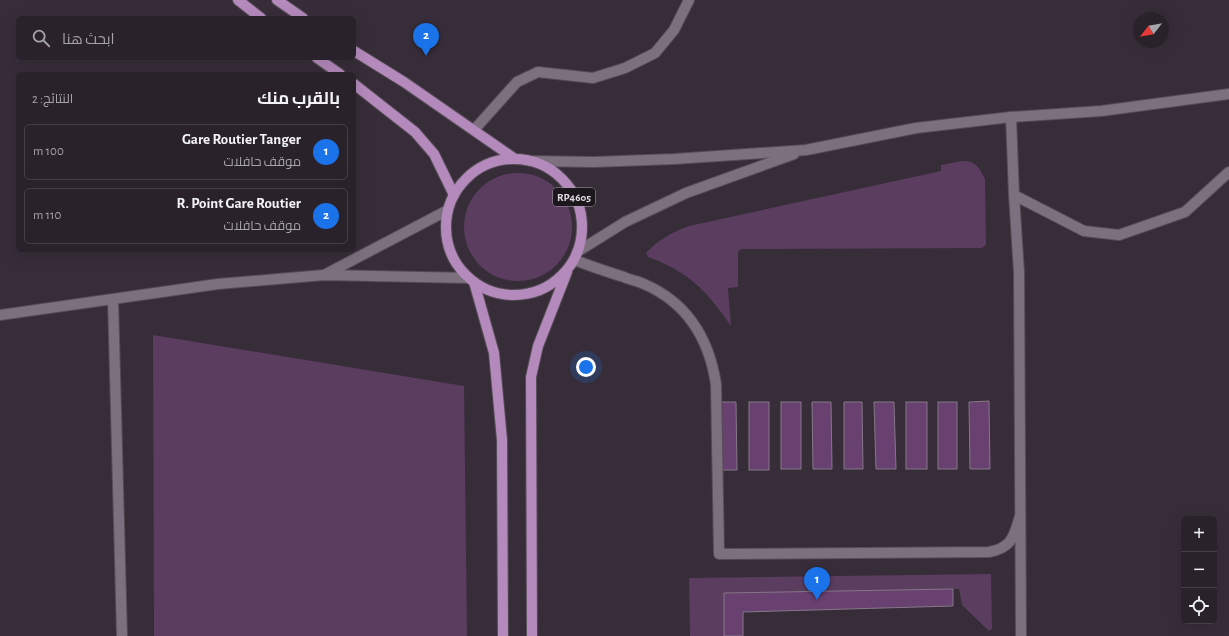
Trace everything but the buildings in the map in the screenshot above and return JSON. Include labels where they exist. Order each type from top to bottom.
[{"type":"main road","points":[[238,0],[258,16]]},
{"type":"main road","points":[[277,0],[300,16]]},
{"type":"main road","points":[[356,52],[404,82],[515,159]]},
{"type":"main road","points":[[319,60],[337,72]]},
{"type":"main road","points":[[356,86],[415,132],[434,154],[454,195]]},
{"type":"main road","name":"RP4605","points":[[515,159],[531,161],[560,177],[570,189],[578,204],[582,220],[574,259],[555,282],[536,292],[514,295],[493,292],[471,280],[458,267],[451,254],[447,239],[446,225],[448,210],[454,195],[458,187],[469,175],[483,166],[499,160],[515,159]]},
{"type":"main road","points":[[532,636],[531,377],[538,346],[574,259]]},
{"type":"main road","points":[[471,280],[494,354],[502,440],[503,636]]},
{"type":"street","points":[[474,130],[517,82],[538,72],[593,78],[625,68],[654,53],[674,30],[689,0]]},
{"type":"street","name":"RP4605","points":[[531,161],[594,162],[674,159],[806,150],[916,128],[1011,117],[1101,111],[1229,94]]},
{"type":"street","points":[[1011,117],[1019,272],[1021,636]]},
{"type":"street","name":"RP4605","points":[[574,259],[625,222],[686,193],[806,150]]},
{"type":"street","points":[[1014,196],[1084,231],[1119,235],[1185,212],[1229,172]]},
{"type":"street","name":"RP4605","points":[[324,275],[448,210]]},
{"type":"street","points":[[574,259],[644,284],[660,292],[675,303],[688,317],[699,332],[707,348],[713,366],[716,384],[719,554],[989,552],[1005,547],[1011,541],[1020,516]]},
{"type":"street","name":"RP4605","points":[[0,315],[218,284],[324,275],[471,280]]},
{"type":"street","points":[[113,299],[122,636]]},
{"type":"shaded area","points":[[962,161],[974,163],[981,171],[985,179],[986,245],[982,248],[741,249],[738,252],[738,287],[728,288],[731,326],[705,292],[696,284],[675,269],[648,257],[646,253],[666,237],[689,226],[941,171],[941,165]]},
{"type":"shaded area","points":[[518,173],[539,177],[556,189],[568,206],[572,227],[568,248],[556,265],[539,277],[518,281],[497,277],[480,265],[468,248],[464,227],[468,206],[480,189],[497,177]]},
{"type":"shaded area","points":[[153,335],[464,386],[467,636],[154,636]]},
{"type":"shaded area","points":[[991,574],[992,629],[989,631],[962,605],[959,589],[724,593],[724,636],[690,636],[689,578]]},
{"type":"place","name":"R. Point Gare Routier","points":[[426,56]]},
{"type":"place","name":"Gare Routier Tanger","points":[[817,600]]}]
